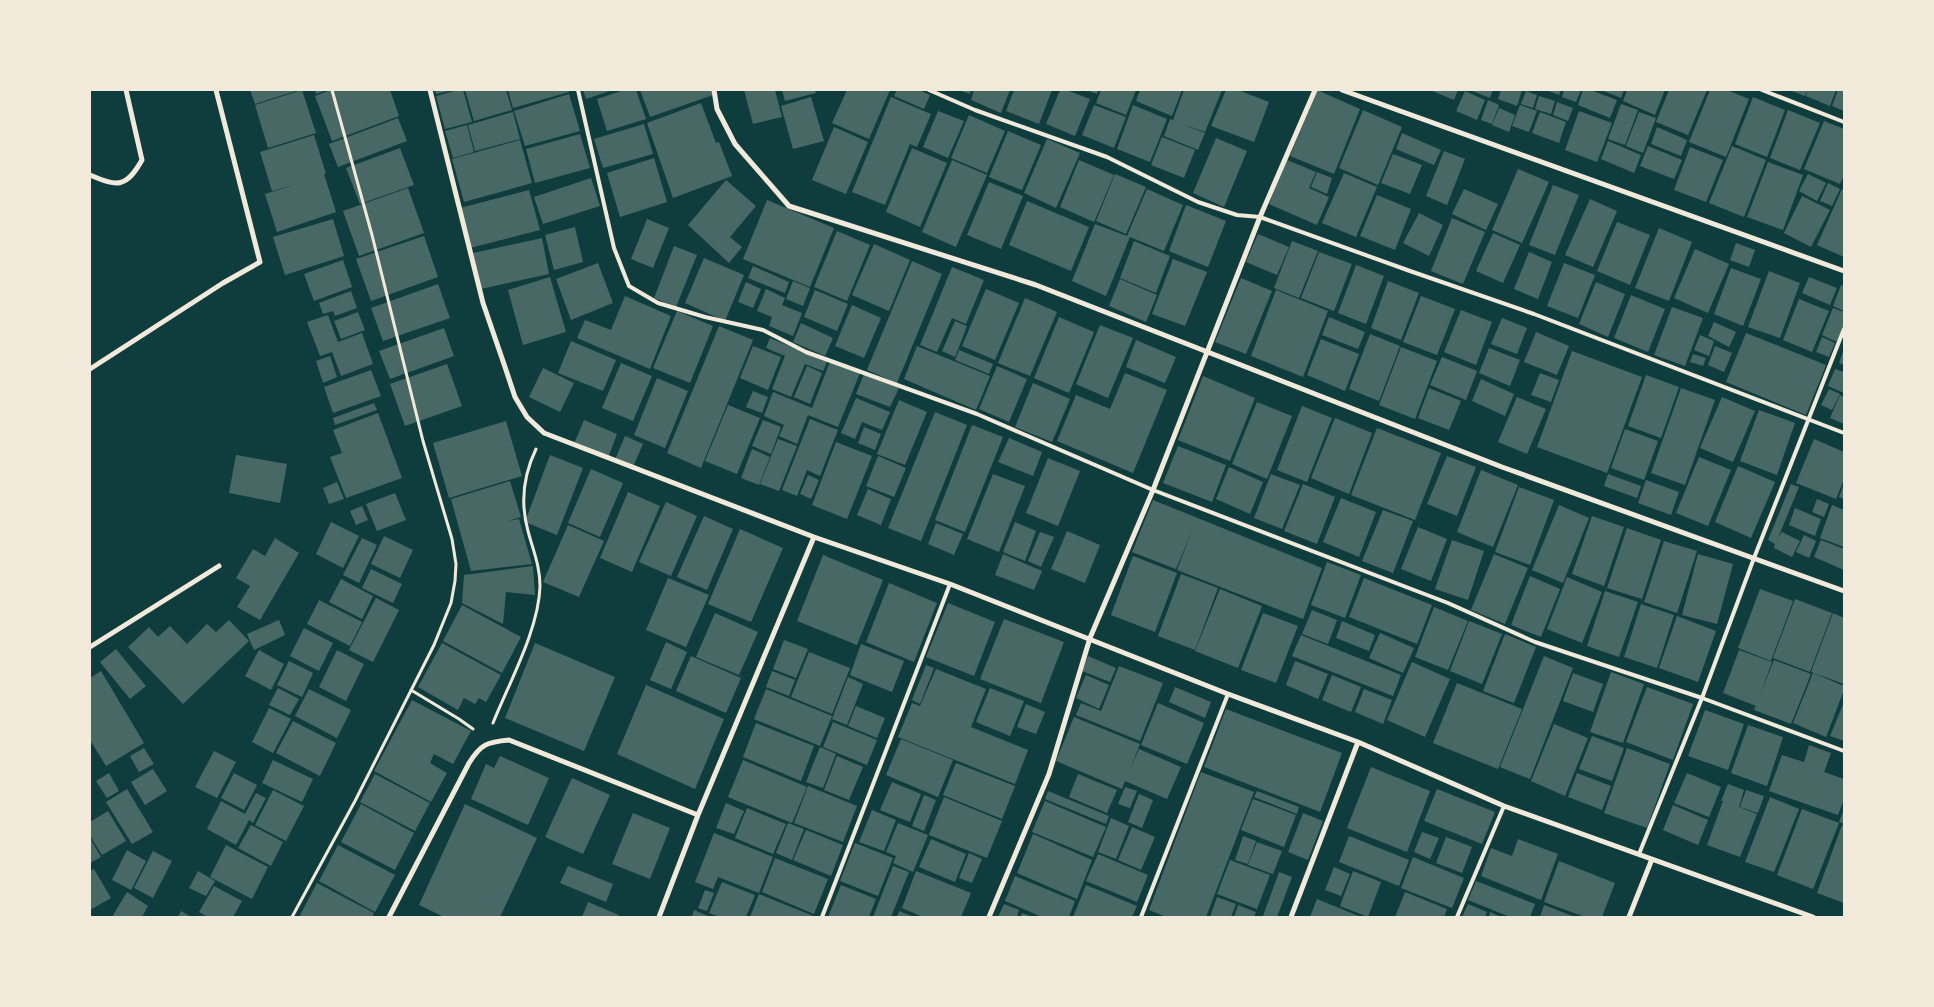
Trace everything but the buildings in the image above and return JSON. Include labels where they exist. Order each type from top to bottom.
[{"type":"street","points":[[90,174],[104,181],[117,183],[133,177],[142,160],[126,90]]},
{"type":"street","points":[[90,369],[223,283],[260,262],[216,90]]},
{"type":"street","points":[[430,90],[483,304],[515,397],[527,417],[544,433],[814,537],[950,584],[1228,694],[1358,742],[1504,806],[1813,917]]},
{"type":"street","points":[[714,90],[717,109],[735,144],[790,206],[1036,285],[1502,467],[1844,591]]},
{"type":"street","points":[[988,917],[1049,774],[1090,638],[1153,490],[1260,217],[1315,90]]},
{"type":"street","points":[[1342,90],[1844,271]]},
{"type":"street","points":[[659,917],[698,815],[814,537]]},
{"type":"street","points":[[90,647],[219,566]]},
{"type":"street","points":[[389,917],[469,763],[485,744],[509,740],[698,815]]},
{"type":"street","points":[[1291,917],[1358,742]]},
{"type":"street","points":[[1629,917],[1652,859]]},
{"type":"lane","points":[[578,90],[614,248],[629,286],[658,304],[763,330],[806,352],[977,414],[1153,490],[1448,603],[1535,642],[1702,698],[1844,751]]},
{"type":"lane","points":[[929,90],[975,110],[1107,156],[1198,202],[1237,216],[1260,217],[1534,314],[1844,433]]},
{"type":"lane","points":[[1762,90],[1844,122]]},
{"type":"lane","points":[[1639,854],[1702,698],[1754,558],[1844,329]]},
{"type":"lane","points":[[822,917],[950,584]]},
{"type":"lane","points":[[1141,917],[1228,694]]},
{"type":"lane","points":[[1457,917],[1504,806]]},
{"type":"path","points":[[292,917],[355,801],[434,645],[451,603],[456,564],[452,539],[423,441],[372,235],[332,90]]},
{"type":"path","points":[[411,690],[459,718],[474,730],[485,744],[526,644],[535,616],[540,588],[539,567],[524,514],[524,498],[527,469],[544,433]]}]
